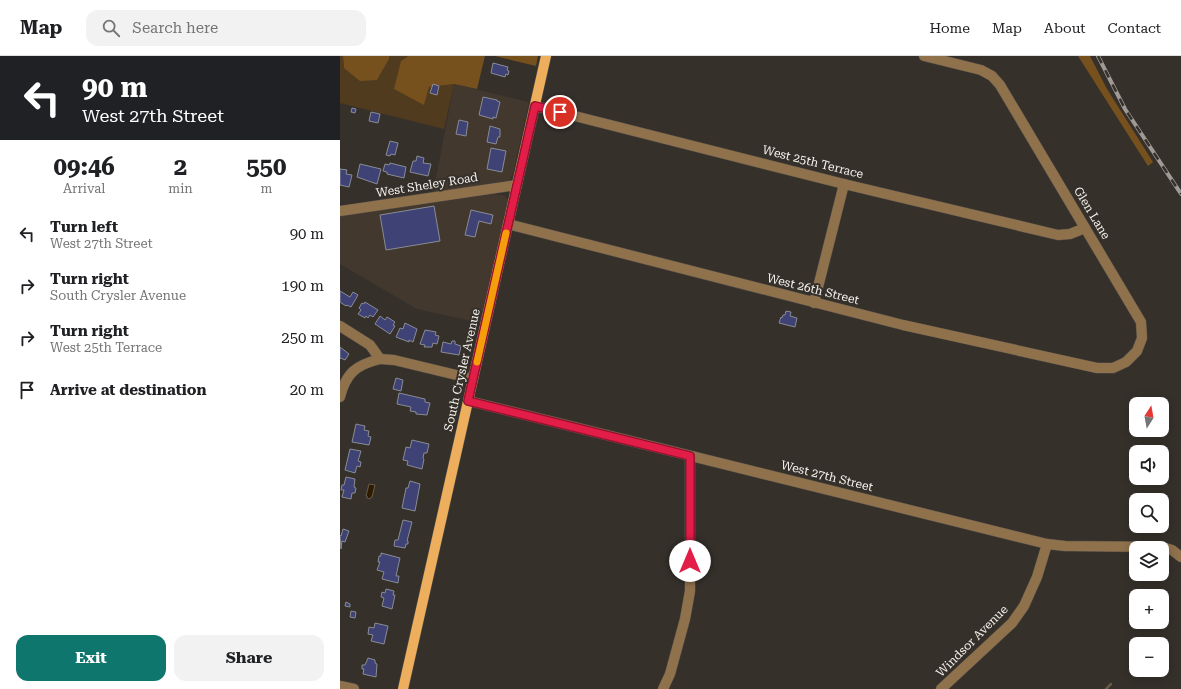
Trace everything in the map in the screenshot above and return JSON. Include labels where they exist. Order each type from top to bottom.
[{"type":"main road","name":"South Crysler Avenue","points":[[403,689],[546,56]]},
{"type":"street","name":"Glen Lane","points":[[924,56],[984,71],[992,76],[1000,85],[1141,322],[1142,338],[1137,351],[1126,362],[1113,368]]},
{"type":"street","name":"West 25th Terrace","points":[[535,106],[844,184],[1058,235],[1070,234],[1085,228]]},
{"type":"street","points":[[814,303],[844,184]]},
{"type":"street","name":"West Sheley Road","points":[[340,211],[517,185]]},
{"type":"street","name":"West 26th Street","points":[[508,224],[904,325],[1097,368],[1113,368]]},
{"type":"street","points":[[340,326],[370,345],[380,359]]},
{"type":"street","points":[[340,398],[343,384],[352,371],[365,363],[380,359],[394,360],[473,379]]},
{"type":"street","name":"West 27th Street","points":[[468,401],[1047,544],[1065,546],[1162,547],[1172,550],[1181,557]]},
{"type":"street","points":[[663,689],[670,674],[685,619],[690,591],[690,456]]},
{"type":"street","name":"Windsor Avenue","points":[[941,689],[1012,622],[1024,606],[1037,577],[1047,544]]},
{"type":"street","points":[[340,686],[354,689]]},
{"type":"shaded area","points":[[340,56],[343,56],[344,68],[377,80],[389,59],[389,56],[408,56],[401,61],[424,104],[429,87],[454,84],[444,129],[340,103]]},
{"type":"shaded area","points":[[343,56],[389,56],[389,59],[377,80],[360,81],[344,68]]},
{"type":"shaded area","points":[[408,56],[485,56],[477,89],[454,84],[429,87],[424,105],[394,89],[401,61]]},
{"type":"shaded area","points":[[495,56],[538,56],[536,66]]},
{"type":"shaded area","points":[[1078,56],[1090,56],[1107,89],[1153,162],[1148,166]]},
{"type":"shaded area","points":[[454,84],[529,102],[513,173],[510,180],[433,193]]},
{"type":"shaded area","points":[[493,194],[504,195],[508,200],[480,323],[417,309],[340,264],[340,216]]},
{"type":"shaded area","points":[[369,484],[375,485],[372,497],[370,499],[366,496]]},
{"type":"building","points":[[493,63],[508,67],[508,75],[506,74],[505,77],[491,73]]},
{"type":"building","points":[[433,84],[439,86],[437,95],[430,93]]},
{"type":"building","points":[[483,97],[500,102],[496,118],[493,117],[493,119],[479,115]]},
{"type":"building","points":[[352,108],[356,109],[355,113],[351,112]]},
{"type":"building","points":[[371,112],[380,114],[378,123],[369,121]]},
{"type":"building","points":[[459,120],[468,122],[466,136],[456,134]]},
{"type":"building","points":[[490,126],[500,129],[500,137],[498,137],[496,144],[487,142]]},
{"type":"building","points":[[390,141],[398,143],[395,155],[391,154],[390,156],[386,155]]},
{"type":"building","points":[[491,148],[506,151],[502,172],[487,169]]},
{"type":"building","points":[[417,156],[424,158],[423,163],[431,164],[428,176],[410,172],[413,161],[416,161]]},
{"type":"building","points":[[390,163],[406,167],[404,178],[387,174],[387,172],[383,171],[385,164],[389,165]]},
{"type":"building","points":[[360,164],[381,169],[377,184],[357,177]]},
{"type":"building","points":[[340,169],[347,170],[346,174],[352,175],[349,187],[340,185]]},
{"type":"building","points":[[434,206],[440,241],[386,250],[380,215]]},
{"type":"building","points":[[471,210],[493,215],[491,224],[479,221],[475,237],[465,235]]},
{"type":"building","points":[[340,291],[350,297],[353,292],[358,295],[351,307],[340,302]]},
{"type":"building","points":[[365,302],[378,310],[373,317],[370,315],[368,318],[366,316],[365,318],[358,314],[361,310],[359,308],[362,303],[364,304]]},
{"type":"building","points":[[786,311],[791,312],[790,316],[797,318],[795,327],[779,323],[781,317],[782,318],[783,315],[785,315]]},
{"type":"building","points":[[380,316],[385,320],[387,317],[395,322],[393,325],[395,326],[390,334],[375,324]]},
{"type":"building","points":[[405,323],[417,329],[413,342],[396,337],[400,328],[403,329]]},
{"type":"building","points":[[425,330],[436,332],[435,335],[439,336],[437,344],[433,343],[432,347],[424,347],[425,345],[420,344]]},
{"type":"building","points":[[452,341],[455,341],[455,344],[461,346],[459,355],[441,352],[443,342],[451,344]]},
{"type":"building","points":[[340,347],[349,354],[345,360],[340,359]]},
{"type":"building","points":[[396,378],[403,380],[401,391],[393,389]]},
{"type":"building","points":[[399,393],[425,399],[425,402],[430,403],[427,415],[416,414],[416,412],[410,411],[411,407],[397,404]]},
{"type":"building","points":[[356,424],[365,426],[364,430],[369,431],[368,436],[371,437],[369,445],[352,442]]},
{"type":"building","points":[[412,440],[429,444],[427,453],[424,453],[422,469],[407,465],[408,461],[403,460],[406,447],[410,448]]},
{"type":"building","points":[[350,449],[361,451],[358,461],[361,462],[360,467],[357,466],[355,473],[345,470]]},
{"type":"building","points":[[346,477],[355,479],[355,493],[352,493],[351,499],[342,497],[344,490],[341,490],[342,485],[344,485]]},
{"type":"building","points":[[410,481],[420,484],[415,511],[402,508],[406,488],[408,488]]},
{"type":"building","points":[[403,520],[412,522],[407,541],[408,544],[406,544],[405,548],[394,546],[395,540],[398,540]]},
{"type":"building","points":[[343,529],[349,531],[345,542],[342,541],[341,549],[340,535],[341,536]]},
{"type":"building","points":[[381,553],[400,558],[396,576],[399,576],[398,583],[382,579],[384,572],[377,570],[380,562],[378,562],[379,556],[381,556]]},
{"type":"building","points":[[386,589],[394,591],[393,595],[395,595],[392,609],[382,606],[384,598],[381,597],[382,592],[385,593]]},
{"type":"building","points":[[346,602],[350,604],[350,607],[345,606]]},
{"type":"building","points":[[351,611],[356,612],[355,618],[350,617]]},
{"type":"building","points":[[375,623],[388,626],[384,644],[371,641],[373,635],[368,634],[369,627],[374,628]]},
{"type":"building","points":[[368,658],[375,660],[375,663],[377,664],[376,677],[363,674],[364,669],[362,669],[362,665],[365,665]]},
{"type":"waterway","points":[[1106,689],[1111,684]]},
{"type":"railway","points":[[1098,56],[1125,109],[1181,194]]},
{"type":"slow traffic","points":[[477,362],[506,233]]},
{"type":"route","points":[[560,112],[535,106],[468,401],[690,456],[690,561]]}]
